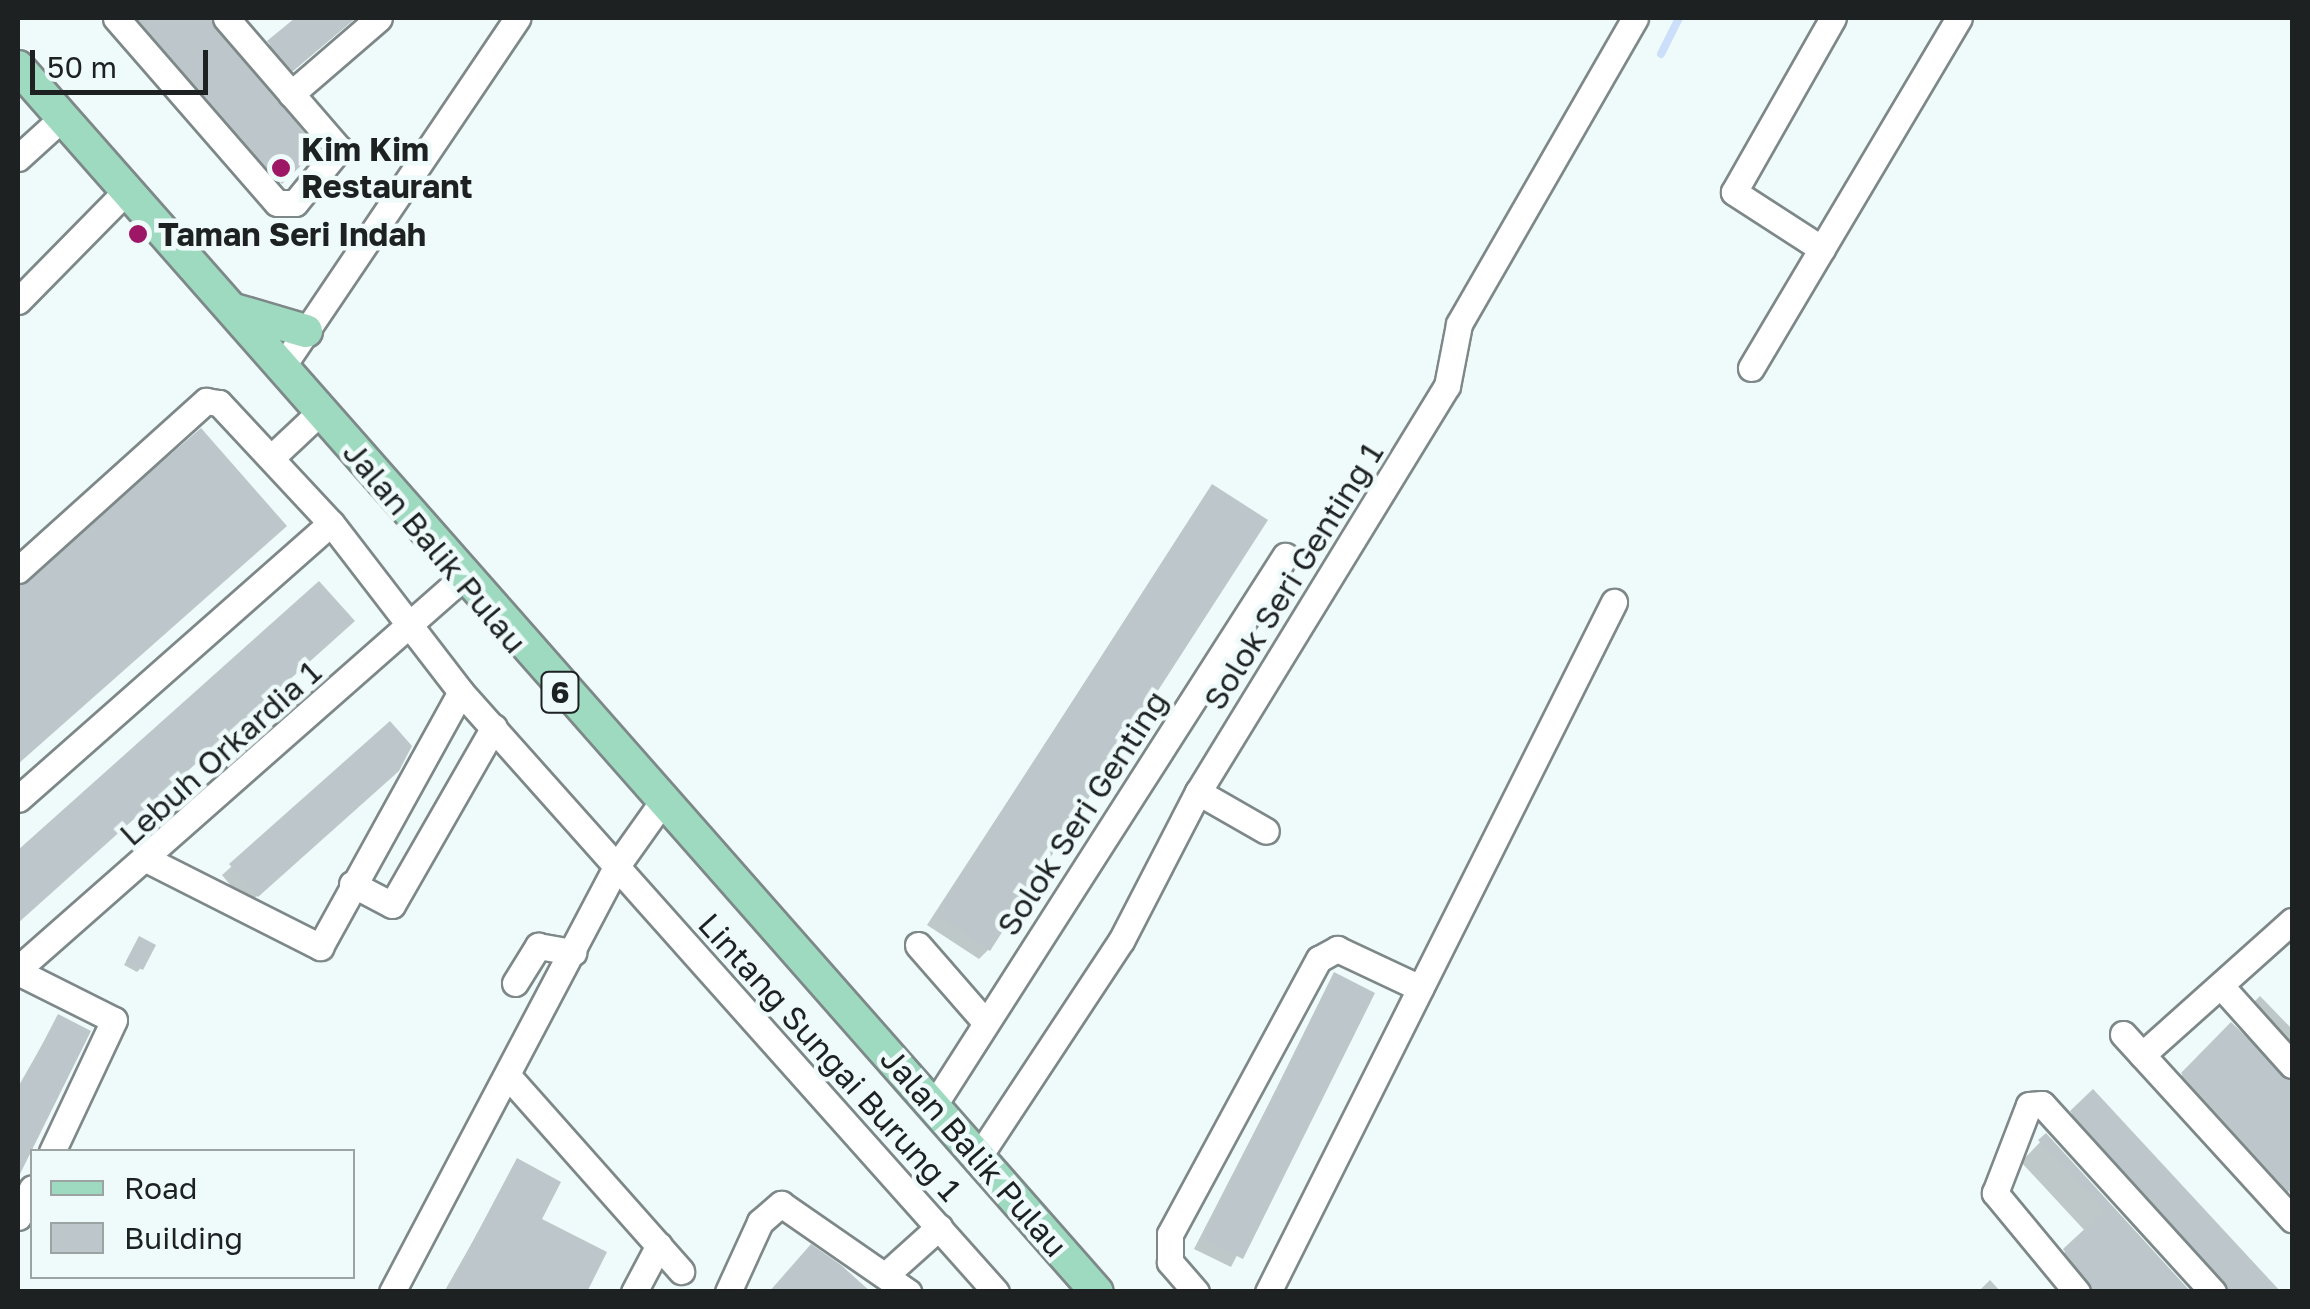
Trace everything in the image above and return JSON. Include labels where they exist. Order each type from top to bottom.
[{"type":"main road","name":"Jalan Balik Pulau","points":[[18,36],[35,90],[234,309],[460,579],[660,806],[980,1156],[1096,1292]]},
{"type":"main road","points":[[234,309],[306,331]]},
{"type":"street","points":[[116,18],[277,202],[295,203],[339,149],[226,18]]},
{"type":"street","points":[[292,94],[380,18]]},
{"type":"street","points":[[282,367],[517,18]]},
{"type":"street","name":"Solok Seri Genting 1","points":[[980,1156],[1120,940],[1198,792],[1447,386],[1459,324],[1634,18]]},
{"type":"street","points":[[1822,248],[1734,192],[1833,18]]},
{"type":"street","points":[[1751,368],[1959,18]]},
{"type":"street","points":[[18,158],[35,90]]},
{"type":"street","points":[[18,301],[126,190]]},
{"type":"street","name":"Lintang Sungai Burung 1","points":[[18,570],[206,402],[219,402],[331,523],[461,692],[996,1292]]},
{"type":"street","points":[[272,456],[320,412]]},
{"type":"street","points":[[18,799],[331,523]]},
{"type":"street","name":"Solok Seri Genting","points":[[934,1105],[1285,556]]},
{"type":"street","name":"Lebuh Orkardia 1","points":[[18,970],[150,861],[460,579]]},
{"type":"street","points":[[1268,1292],[1614,602]]},
{"type":"street","points":[[150,861],[320,947],[461,692]]},
{"type":"street","points":[[352,884],[392,905],[494,727]]},
{"type":"street","points":[[1198,792],[1266,831]]},
{"type":"street","points":[[392,1292],[616,867],[660,806]]},
{"type":"street","points":[[2142,1055],[2290,922]]},
{"type":"street","points":[[918,944],[986,1023]]},
{"type":"street","points":[[515,983],[538,946],[574,952]]},
{"type":"street","points":[[1196,1292],[1170,1262],[1170,1234],[1319,958],[1337,949],[1420,988]]},
{"type":"street","points":[[18,970],[114,1020],[53,1149]]},
{"type":"street","points":[[2221,986],[2292,1065]]},
{"type":"street","points":[[2123,1034],[2292,1219]]},
{"type":"street","points":[[508,1076],[682,1271]]},
{"type":"street","points":[[2077,1292],[1996,1198],[1996,1182],[2025,1108],[2042,1104],[2213,1292]]},
{"type":"street","points":[[18,1217],[30,1192]]},
{"type":"street","points":[[728,1292],[760,1222],[781,1204],[890,1272],[908,1292]]},
{"type":"street","points":[[890,1272],[938,1227]]},
{"type":"street","points":[[634,1292],[659,1245]]},
{"type":"building","points":[[137,18],[210,18],[318,149],[282,184]]},
{"type":"building","points":[[295,18],[355,18],[293,71],[267,41]]},
{"type":"building","points":[[201,428],[287,526],[18,764],[18,586]]},
{"type":"building","points":[[1212,484],[1268,520],[990,951],[935,915]]},
{"type":"building","points":[[319,581],[355,621],[18,923],[18,850]]},
{"type":"building","points":[[390,721],[412,746],[399,771],[258,897],[229,864]]},
{"type":"building","points":[[139,936],[156,945],[143,970],[126,961]]},
{"type":"building","points":[[1334,972],[1375,993],[1243,1259],[1202,1239]]},
{"type":"building","points":[[58,1014],[91,1031],[18,1178],[18,1091]]},
{"type":"building","points":[[2231,1022],[2292,1081],[2292,1195],[2181,1073]]},
{"type":"building","points":[[2093,1089],[2281,1292],[2229,1292],[2070,1111]]},
{"type":"building","points":[[2046,1133],[2191,1292],[2093,1292],[2063,1249],[2104,1211],[2038,1140]]},
{"type":"building","points":[[517,1158],[561,1182],[542,1219],[607,1252],[587,1292],[446,1292]]},
{"type":"building","points":[[811,1244],[841,1265],[871,1292],[769,1292]]},
{"type":"waterway","points":[[1661,54],[1679,18]]},
{"type":"place","name":"Kim Kim Restaurant","points":[[281,168]]},
{"type":"place","name":"Taman Seri Indah","points":[[138,234]]}]
